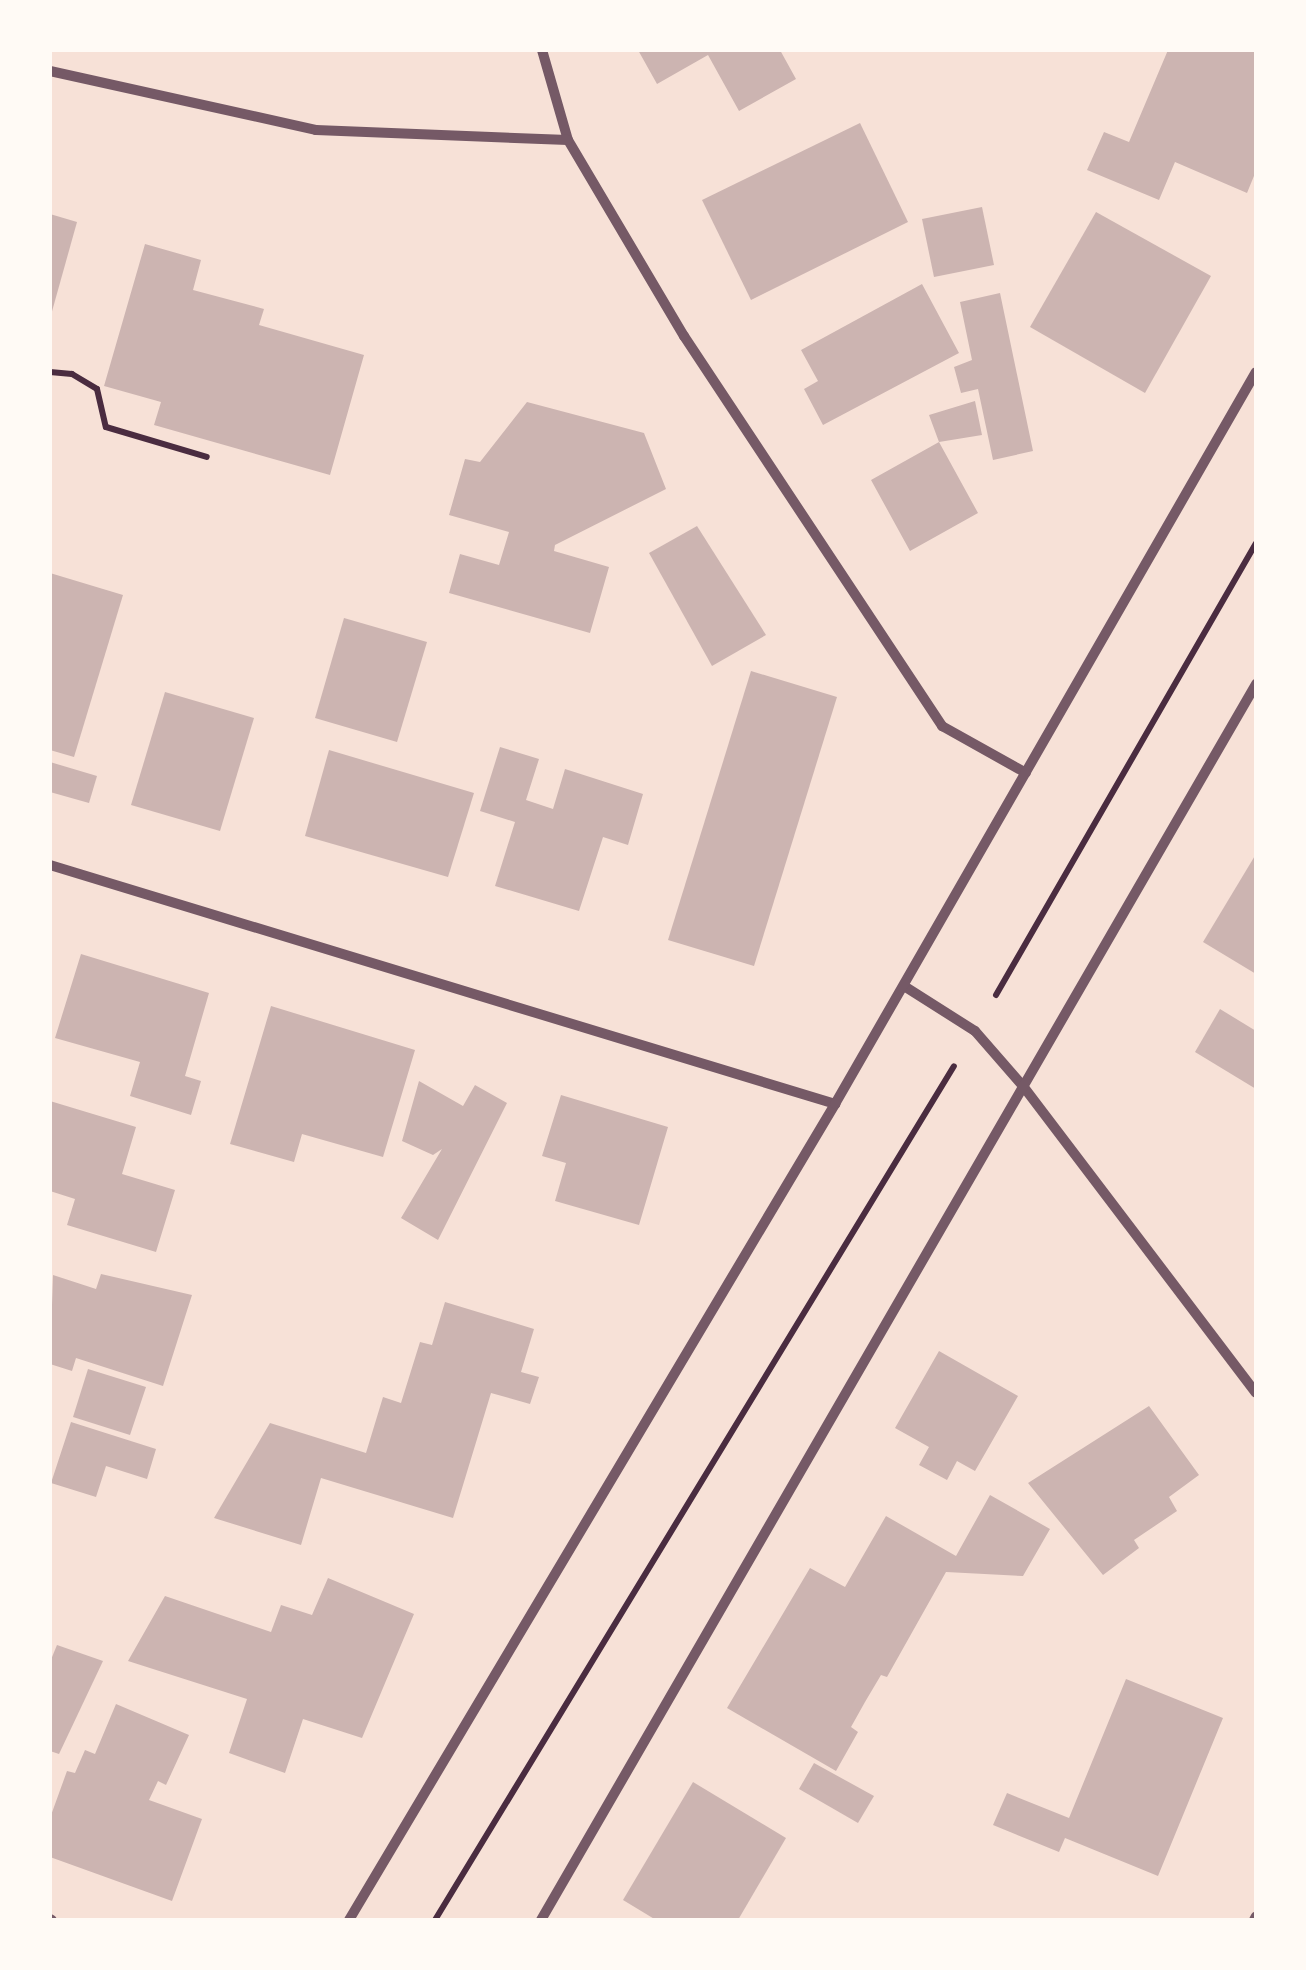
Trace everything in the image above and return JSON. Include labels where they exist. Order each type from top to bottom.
[{"type":"street","points":[[542,50],[568,140],[684,336],[942,726],[1026,773]]},
{"type":"street","points":[[50,71],[316,130],[568,140]]},
{"type":"street","points":[[350,1920],[835,1104],[1256,372]]},
{"type":"street","points":[[541,1920],[1256,684]]},
{"type":"street","points":[[50,865],[835,1104]]},
{"type":"street","points":[[904,986],[975,1031],[1023,1086],[1256,1393]]},
{"type":"path","points":[[50,372],[72,374],[97,390],[106,427],[208,457]]},
{"type":"path","points":[[435,1920],[975,1031],[1256,542]]},
{"type":"building","points":[[638,50],[780,50],[796,79],[739,111],[708,55],[657,84]]},
{"type":"building","points":[[1168,50],[1256,50],[1256,171],[1247,193],[1175,162],[1159,200],[1087,170],[1104,132],[1129,142]]},
{"type":"building","points":[[860,123],[908,222],[751,300],[702,200]]},
{"type":"building","points":[[982,207],[994,265],[934,277],[922,219]]},
{"type":"building","points":[[1096,212],[1211,276],[1145,393],[1030,327]]},
{"type":"building","points":[[50,214],[77,222],[51,315],[50,315]]},
{"type":"building","points":[[145,244],[201,260],[193,290],[264,309],[259,325],[364,355],[330,475],[154,425],[161,402],[104,386]]},
{"type":"building","points":[[922,284],[959,353],[823,425],[804,389],[818,381],[801,350]]},
{"type":"building","points":[[1000,293],[1033,451],[993,460],[978,389],[961,393],[954,367],[972,360],[960,302]]},
{"type":"building","points":[[975,401],[982,435],[939,442],[929,415]]},
{"type":"building","points":[[527,402],[644,433],[666,489],[555,545],[554,551],[609,567],[590,633],[449,593],[460,554],[499,565],[509,532],[449,515],[465,459],[480,462]]},
{"type":"building","points":[[939,442],[978,513],[910,551],[871,480]]},
{"type":"building","points":[[697,526],[766,635],[712,666],[649,553]]},
{"type":"building","points":[[50,573],[123,595],[74,757],[50,750]]},
{"type":"building","points":[[344,618],[427,642],[397,742],[315,718]]},
{"type":"building","points":[[751,671],[837,697],[754,966],[668,940]]},
{"type":"building","points":[[165,692],[254,718],[220,831],[131,805]]},
{"type":"building","points":[[500,747],[539,759],[526,800],[553,809],[565,769],[643,794],[628,845],[603,837],[579,911],[495,886],[515,822],[480,811]]},
{"type":"building","points":[[329,750],[474,793],[448,877],[305,836]]},
{"type":"building","points":[[50,762],[97,776],[89,803],[50,792]]},
{"type":"building","points":[[1256,854],[1256,974],[1203,942]]},
{"type":"building","points":[[81,954],[209,993],[185,1076],[201,1081],[191,1115],[130,1096],[140,1062],[55,1038]]},
{"type":"building","points":[[271,1006],[415,1050],[383,1157],[302,1134],[294,1162],[230,1144]]},
{"type":"building","points":[[1220,1009],[1256,1031],[1256,1089],[1195,1052]]},
{"type":"building","points":[[419,1081],[463,1106],[475,1085],[507,1103],[438,1240],[401,1218],[442,1149],[433,1155],[402,1141]]},
{"type":"building","points":[[561,1095],[668,1127],[639,1225],[555,1201],[566,1163],[542,1156]]},
{"type":"building","points":[[50,1101],[136,1127],[122,1174],[175,1190],[156,1252],[67,1225],[75,1199],[50,1191]]},
{"type":"building","points":[[101,1274],[192,1295],[163,1386],[76,1358],[72,1371],[50,1364],[53,1275],[96,1289]]},
{"type":"building","points":[[445,1302],[534,1329],[521,1372],[539,1377],[530,1404],[491,1393],[453,1518],[321,1478],[301,1545],[214,1518],[270,1423],[366,1453],[383,1397],[401,1403],[420,1342],[432,1345]]},
{"type":"building","points":[[939,1351],[1018,1396],[975,1471],[957,1461],[947,1480],[919,1465],[929,1447],[895,1428]]},
{"type":"building","points":[[88,1369],[146,1387],[130,1435],[73,1417]]},
{"type":"building","points":[[1149,1406],[1199,1475],[1169,1497],[1177,1511],[1134,1540],[1139,1548],[1103,1575],[1028,1483]]},
{"type":"building","points":[[71,1422],[156,1449],[147,1479],[106,1466],[96,1497],[51,1483]]},
{"type":"building","points":[[990,1495],[1050,1529],[1023,1576],[946,1572],[887,1677],[881,1675],[851,1727],[858,1732],[836,1771],[727,1708],[810,1568],[845,1587],[886,1516],[956,1556]]},
{"type":"building","points":[[328,1578],[414,1614],[362,1738],[303,1719],[285,1773],[229,1753],[247,1699],[128,1661],[165,1596],[271,1632],[281,1605],[312,1615]]},
{"type":"building","points":[[57,1645],[103,1661],[59,1754],[50,1751],[50,1662]]},
{"type":"building","points":[[1126,1679],[1223,1718],[1158,1876],[1065,1838],[1059,1852],[993,1825],[1007,1793],[1069,1818]]},
{"type":"building","points":[[116,1704],[189,1735],[166,1785],[158,1781],[149,1800],[202,1819],[172,1901],[50,1857],[50,1818],[67,1771],[75,1773],[85,1750],[95,1754]]},
{"type":"building","points":[[814,1763],[874,1796],[858,1823],[799,1789]]},
{"type":"building","points":[[693,1782],[786,1838],[738,1920],[656,1920],[623,1900]]}]
